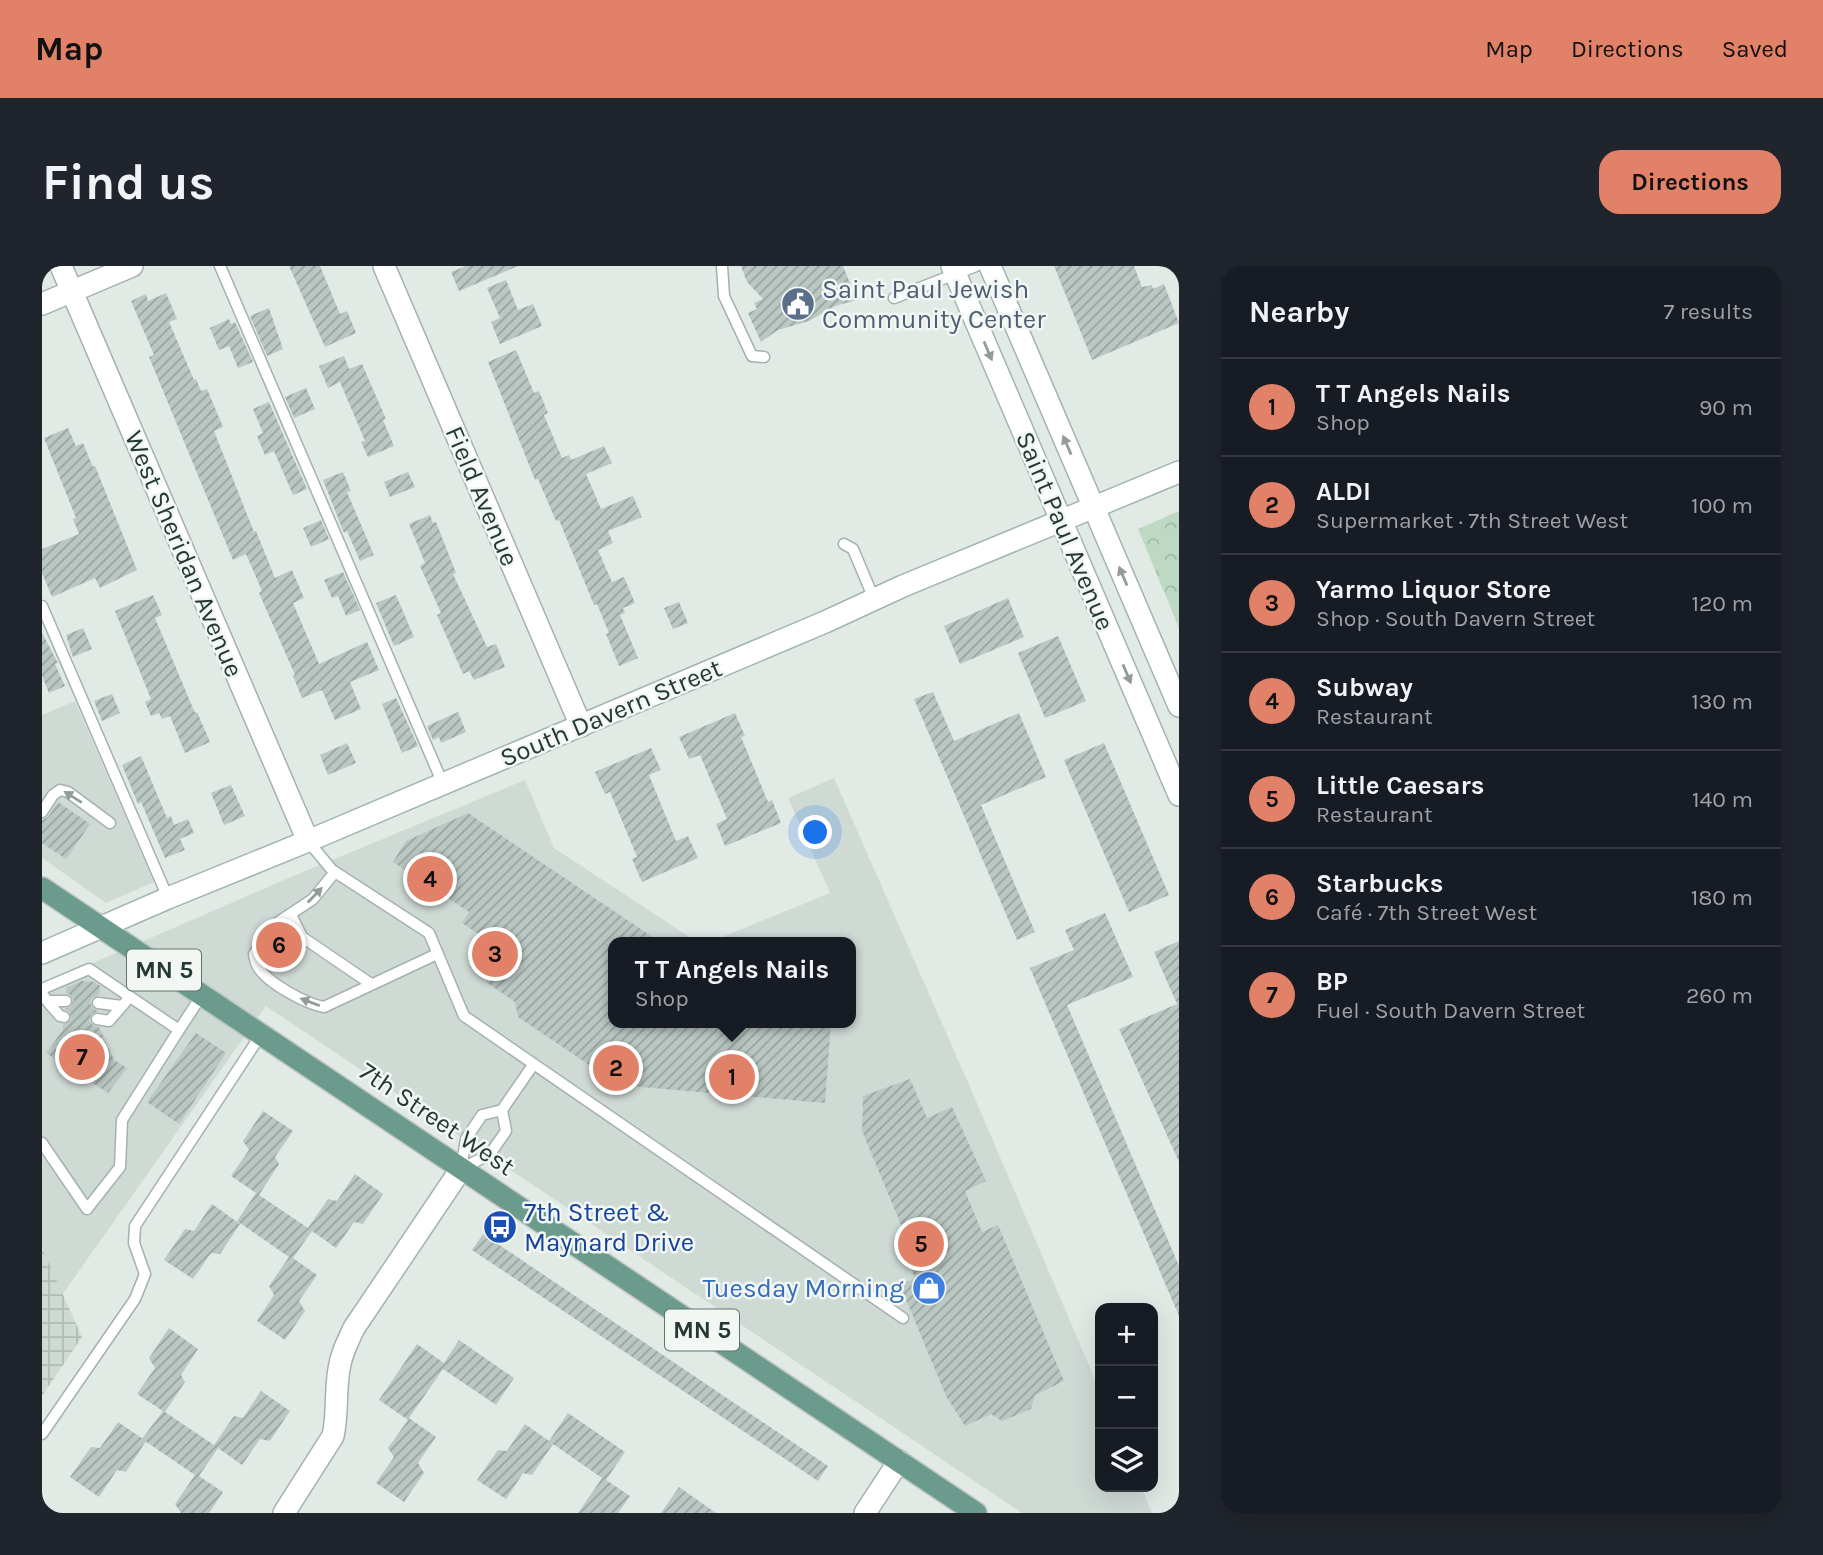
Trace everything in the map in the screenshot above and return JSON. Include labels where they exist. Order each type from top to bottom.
[{"type":"main road","name":"7th Street West","points":[[42,888],[976,1513]]},
{"type":"street","name":"West Sheridan Avenue","points":[[61,266],[308,841]]},
{"type":"street","points":[[42,304],[132,266]]},
{"type":"street","name":"Field Avenue","points":[[384,266],[581,726]]},
{"type":"street","name":"Saint Paul Avenue","points":[[990,266],[1179,706]]},
{"type":"street","name":"Saint Paul Avenue","points":[[954,270],[1179,795]]},
{"type":"street","name":"South Davern Street","points":[[42,953],[1179,471]]},
{"type":"street","points":[[284,1513],[332,1436],[336,1422],[338,1372],[342,1354],[354,1328],[461,1169]]},
{"type":"street","points":[[865,1513],[899,1461]]},
{"type":"lane","points":[[220,266],[443,784]]},
{"type":"lane","points":[[722,266],[724,296],[752,356],[764,357]]},
{"type":"lane","points":[[894,298],[954,270],[976,266]]},
{"type":"lane","points":[[844,544],[853,549],[874,599]]},
{"type":"lane","points":[[42,606],[168,898]]},
{"type":"lane","points":[[42,813],[53,795],[60,790],[68,792],[110,823]]},
{"type":"lane","points":[[308,841],[335,872],[429,933],[464,1016],[903,1318]]},
{"type":"lane","points":[[335,872],[313,899],[274,925],[254,954],[257,965],[265,975],[309,1004],[324,1007],[437,954]]},
{"type":"lane","points":[[291,915],[302,937],[372,984]]},
{"type":"lane","points":[[44,994],[89,969],[179,1030]]},
{"type":"lane","points":[[44,994],[66,1001]]},
{"type":"lane","points":[[44,994],[60,1016],[64,1017]]},
{"type":"lane","points":[[42,1143],[87,1209],[120,1167],[122,1120],[202,995]]},
{"type":"lane","points":[[97,1020],[109,1021],[130,997]]},
{"type":"lane","points":[[99,1003],[122,1006]]},
{"type":"lane","points":[[42,1434],[135,1298],[145,1274],[134,1243],[135,1226],[262,1033]]},
{"type":"lane","points":[[461,1169],[466,1139],[482,1115],[502,1111],[533,1065]]},
{"type":"lane","points":[[461,1169],[490,1154],[506,1131],[502,1111]]},
{"type":"shaded area","points":[[75,701],[154,882],[106,903],[42,858],[42,715]]},
{"type":"shaded area","points":[[834,778],[1095,1379],[1095,1492],[1143,1492],[1152,1513],[1022,1513],[266,1006],[62,1295],[42,1248],[42,985],[291,877],[525,780],[554,848],[689,937],[608,937],[608,1028],[856,1028],[856,937],[722,937],[830,893],[788,798]]},
{"type":"shaded area","points":[[42,1248],[82,1337],[42,1396]]},
{"type":"green space","points":[[1179,511],[1179,628],[1138,529]]},
{"type":"building","points":[[289,266],[320,266],[340,314],[347,311],[356,333],[325,347]]},
{"type":"building","points":[[466,266],[518,266],[459,291],[451,272]]},
{"type":"building","name":"Saint Paul Jewish Community Center","points":[[741,266],[843,266],[857,300],[835,306],[809,321],[778,330],[761,342],[748,313],[757,309],[754,303],[763,299],[747,282]]},
{"type":"building","points":[[1054,266],[1134,266],[1142,287],[1152,285],[1153,289],[1164,284],[1179,323],[1092,360]]},
{"type":"building","points":[[506,280],[518,310],[533,304],[542,326],[500,344],[491,322],[500,318],[487,288]]},
{"type":"building","points":[[166,293],[177,319],[169,322],[194,380],[196,379],[201,391],[207,389],[223,427],[214,431],[254,532],[256,531],[275,578],[292,570],[304,598],[293,603],[319,664],[367,642],[379,670],[350,682],[361,709],[335,720],[322,690],[302,698],[246,554],[233,560],[149,357],[154,355],[131,301],[146,294],[148,301]]},
{"type":"building","points":[[269,308],[283,349],[267,356],[250,316]]},
{"type":"building","points":[[229,319],[231,324],[235,322],[253,362],[238,368],[229,346],[219,350],[210,328]]},
{"type":"building","points":[[516,350],[534,393],[539,391],[548,413],[544,415],[562,458],[569,455],[571,460],[604,446],[612,463],[586,474],[601,509],[633,496],[642,517],[608,531],[613,543],[598,550],[612,582],[624,577],[635,603],[623,608],[625,613],[620,615],[638,658],[619,666],[597,604],[594,605],[559,520],[556,521],[538,479],[535,480],[488,362]]},
{"type":"building","points":[[344,356],[349,369],[362,364],[386,419],[383,420],[394,446],[368,457],[361,442],[365,441],[340,382],[328,388],[319,366]]},
{"type":"building","points":[[306,388],[315,409],[294,418],[285,397]]},
{"type":"building","points":[[269,402],[307,489],[293,495],[274,451],[265,455],[257,436],[263,433],[253,409]]},
{"type":"building","points":[[68,428],[76,446],[83,443],[93,467],[95,466],[137,570],[100,588],[95,578],[52,597],[42,573],[42,549],[79,534],[73,519],[76,518],[44,438]]},
{"type":"building","points":[[343,472],[351,491],[347,492],[374,555],[360,561],[347,531],[344,533],[323,480]]},
{"type":"building","points":[[408,472],[415,487],[390,497],[384,482]]},
{"type":"building","points":[[430,515],[433,523],[436,522],[456,573],[453,574],[487,647],[496,644],[505,667],[474,680],[469,671],[463,674],[437,615],[441,613],[420,566],[425,563],[409,524]]},
{"type":"building","points":[[321,520],[329,539],[311,547],[303,528]]},
{"type":"building","points":[[343,572],[360,610],[346,616],[338,596],[332,598],[324,580]]},
{"type":"building","points":[[153,595],[162,615],[155,618],[210,742],[185,753],[170,716],[162,719],[159,713],[151,716],[145,702],[151,699],[115,611]]},
{"type":"building","points":[[396,595],[414,637],[394,646],[376,603]]},
{"type":"building","points":[[1008,598],[1024,637],[960,664],[944,626]]},
{"type":"building","points":[[679,602],[688,623],[673,629],[664,608]]},
{"type":"building","points":[[83,628],[92,649],[73,657],[66,635]]},
{"type":"building","points":[[42,633],[58,663],[55,664],[65,686],[49,693],[42,676]]},
{"type":"building","points":[[1058,636],[1086,701],[1045,718],[1018,653]]},
{"type":"building","points":[[933,692],[954,741],[1019,713],[1046,777],[981,805],[1035,932],[1017,940],[914,699]]},
{"type":"building","points":[[112,694],[120,713],[102,721],[94,701]]},
{"type":"building","points":[[396,698],[418,746],[402,753],[382,704]]},
{"type":"building","points":[[458,712],[466,732],[441,743],[439,737],[433,740],[427,726]]},
{"type":"building","points":[[735,713],[745,736],[741,737],[768,802],[772,800],[781,823],[725,846],[716,824],[727,819],[700,755],[689,759],[679,737]]},
{"type":"building","points":[[347,743],[356,763],[328,775],[320,755]]},
{"type":"building","points":[[1104,743],[1169,895],[1129,912],[1064,760]]},
{"type":"building","points":[[651,748],[661,770],[649,775],[676,841],[688,836],[698,858],[642,882],[632,859],[637,857],[610,792],[605,794],[595,772]]},
{"type":"building","points":[[141,756],[167,818],[171,816],[174,825],[188,819],[194,833],[180,839],[185,850],[165,858],[122,765]]},
{"type":"building","points":[[231,785],[245,816],[224,825],[211,793]]},
{"type":"building","points":[[58,802],[90,824],[66,859],[42,843],[42,820],[48,817]]},
{"type":"building","points":[[468,813],[653,937],[608,937],[608,1028],[831,1028],[825,1103],[619,1085],[518,1017],[515,1002],[486,982],[496,968],[475,953],[484,938],[462,923],[469,912],[393,862],[406,841]]},
{"type":"building","points":[[1105,913],[1133,977],[1067,1005],[1179,1266],[1179,1316],[1030,968],[1074,950],[1065,930]]},
{"type":"building","points":[[1179,941],[1179,1162],[1119,1029],[1177,1004],[1154,952]]},
{"type":"building","points":[[82,981],[94,982],[100,986],[99,995],[92,998],[90,1003],[93,1009],[98,1011],[91,1014],[89,1021],[99,1027],[114,1060],[127,1068],[108,1093],[46,1053],[63,1030],[63,1025],[71,1020],[70,1012],[65,1009],[70,1007],[74,1000],[66,993],[67,987]]},
{"type":"building","points":[[196,1033],[226,1053],[179,1124],[147,1102]]},
{"type":"building","points":[[910,1079],[927,1118],[952,1107],[986,1181],[965,1191],[982,1232],[998,1225],[1064,1381],[1035,1395],[1031,1409],[1002,1421],[991,1414],[965,1426],[946,1396],[900,1285],[915,1278],[900,1243],[907,1239],[862,1131],[863,1096]]},
{"type":"building","points":[[263,1111],[293,1131],[275,1157],[279,1164],[259,1195],[308,1228],[328,1199],[337,1201],[355,1174],[383,1194],[363,1224],[354,1222],[336,1248],[312,1231],[293,1258],[317,1275],[299,1301],[305,1311],[285,1340],[257,1321],[274,1295],[269,1286],[289,1257],[237,1221],[256,1193],[231,1176],[249,1150],[243,1141]]},
{"type":"building","points":[[212,1204],[240,1224],[220,1254],[211,1253],[193,1279],[164,1260],[185,1229],[194,1231]]},
{"type":"building","points":[[483,1234],[828,1466],[818,1481],[472,1250]]},
{"type":"building","points":[[169,1328],[198,1349],[181,1375],[185,1382],[165,1412],[214,1445],[234,1416],[243,1418],[261,1391],[290,1411],[270,1441],[260,1439],[242,1465],[218,1448],[199,1476],[223,1492],[209,1513],[181,1513],[175,1504],[195,1475],[142,1439],[163,1411],[137,1394],[155,1368],[149,1358]]},
{"type":"building","points":[[459,1340],[514,1378],[496,1405],[443,1369],[409,1418],[436,1437],[418,1463],[424,1473],[404,1502],[376,1483],[394,1457],[388,1448],[408,1420],[379,1400],[417,1344],[444,1363]]},
{"type":"building","points":[[568,1413],[625,1452],[606,1480],[630,1496],[618,1513],[578,1513],[602,1478],[553,1444],[532,1475],[523,1473],[506,1499],[477,1480],[498,1450],[507,1451],[525,1424],[549,1441]]},
{"type":"building","points":[[118,1422],[146,1441],[126,1472],[117,1470],[99,1497],[70,1477],[91,1447],[100,1448]]},
{"type":"building","points":[[679,1487],[716,1513],[661,1513]]},
{"type":"place","name":"Saint Paul Jewish Community Center","points":[[798,304]]},
{"type":"place","name":"Subway","points":[[430,879]]},
{"type":"place","name":"Starbucks","points":[[279,945]]},
{"type":"place","name":"Yarmo Liquor Store","points":[[495,954]]},
{"type":"place","name":"BP","points":[[82,1057]]},
{"type":"place","name":"ALDI","points":[[616,1068]]},
{"type":"place","name":"T T Angels Nails","points":[[732,1077]]},
{"type":"place","name":"7th Street & Maynard Drive","points":[[500,1227]]},
{"type":"place","name":"Little Caesars","points":[[921,1244]]},
{"type":"place","name":"Tuesday Morning","points":[[929,1288]]}]
